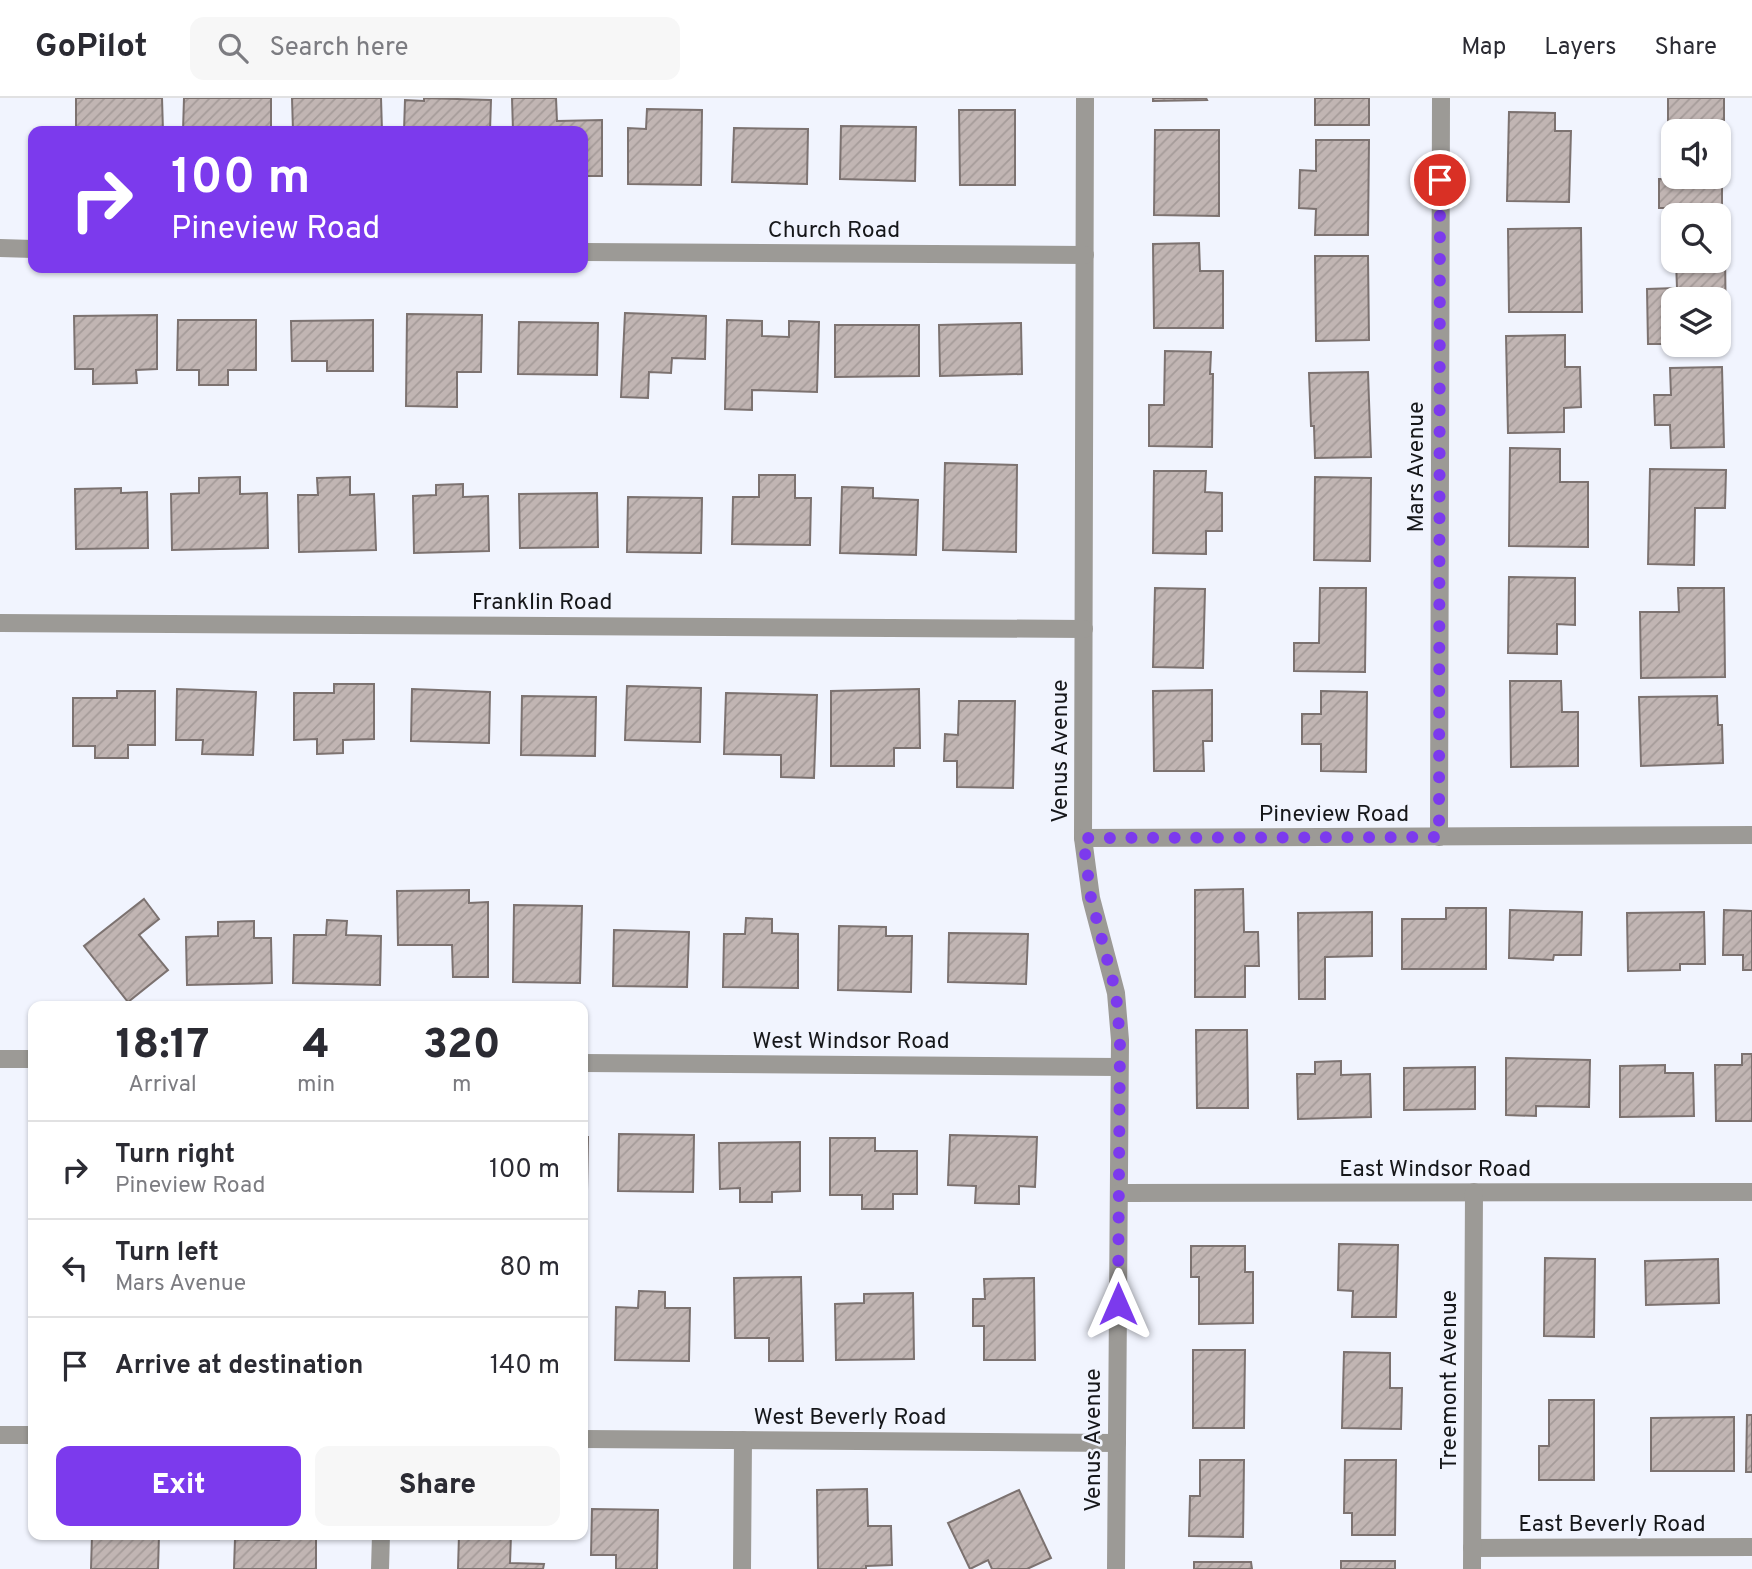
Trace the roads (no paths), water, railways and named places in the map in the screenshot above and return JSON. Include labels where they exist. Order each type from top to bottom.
[{"type":"street","name":"Venus Avenue","points":[[1085,98],[1083,838],[1091,898],[1116,993],[1120,1040],[1116,1569]]},
{"type":"street","name":"Mars Avenue","points":[[1439,837],[1441,98]]},
{"type":"street","points":[[0,248],[28,249]]},
{"type":"street","name":"Church Road","points":[[588,252],[1085,256]]},
{"type":"street","name":"Franklin Road","points":[[0,623],[1084,629]]},
{"type":"street","name":"Pineview Road","points":[[1083,838],[1752,835]]},
{"type":"street","points":[[0,1059],[28,1059]]},
{"type":"street","name":"West Windsor Road","points":[[588,1063],[1118,1067]]},
{"type":"street","name":"Treemont Avenue","points":[[1472,1569],[1474,1192]]},
{"type":"street","name":"East Windsor Road","points":[[1119,1193],[1752,1192]]},
{"type":"street","points":[[0,1435],[28,1435]]},
{"type":"street","name":"West Beverly Road","points":[[588,1439],[1116,1443]]},
{"type":"street","points":[[742,1569],[743,1440]]},
{"type":"street","points":[[380,1569],[381,1540]]},
{"type":"street","name":"East Beverly Road","points":[[1472,1548],[1752,1548]]}]
